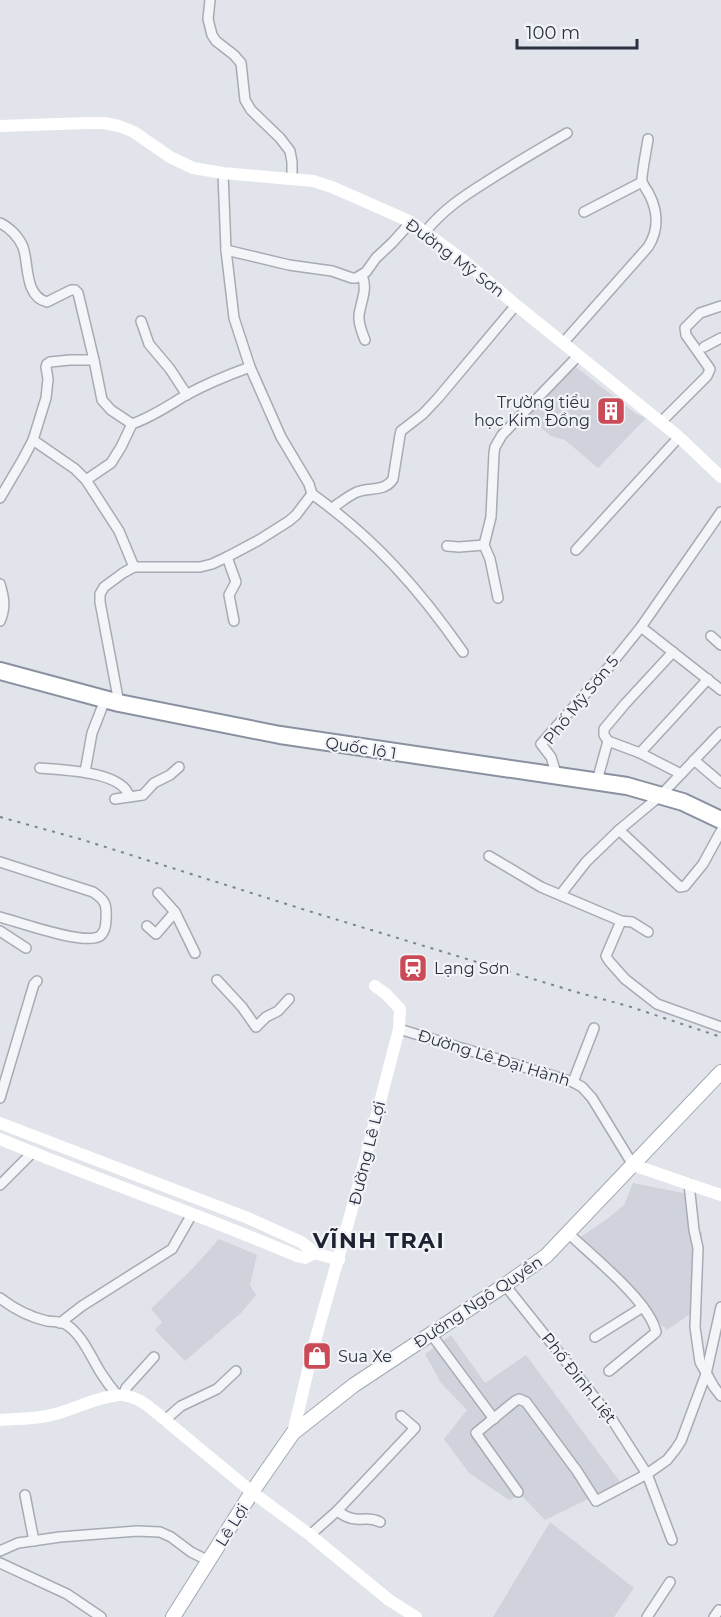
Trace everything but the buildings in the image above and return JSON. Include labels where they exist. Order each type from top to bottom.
[{"type":"highway","name":"Quốc lộ 1","points":[[0,671],[112,702],[280,735],[627,786],[683,802],[720,821]]},
{"type":"main road","name":"Đường Ngô Quyền","points":[[293,1433],[354,1385],[546,1256],[721,1072]]},
{"type":"main road","name":"Lê Lợi","points":[[173,1617],[252,1492],[293,1433]]},
{"type":"street","points":[[210,0],[208,19],[212,35],[241,63],[247,105],[290,150],[292,178]]},
{"type":"street","name":"Đường Mỹ Sơn","points":[[0,126],[88,123],[119,126],[134,132],[181,163],[199,169],[313,181],[411,222],[463,260],[679,436],[721,477]]},
{"type":"street","points":[[425,232],[435,219],[455,202],[567,133]]},
{"type":"street","points":[[563,343],[652,241],[657,221],[656,214],[650,194],[642,182],[648,139]]},
{"type":"street","points":[[223,173],[226,250],[234,318],[250,367],[281,437],[309,484],[312,494],[377,546],[439,618],[463,652]]},
{"type":"street","points":[[584,212],[642,182]]},
{"type":"street","points":[[226,250],[289,265],[332,271],[352,278],[362,276],[411,222]]},
{"type":"street","points":[[0,223],[13,233],[22,246],[29,282],[40,300],[46,302],[71,290],[78,293],[102,400],[111,410],[132,424]]},
{"type":"street","points":[[362,276],[365,288],[359,321],[365,340]]},
{"type":"street","points":[[332,508],[358,492],[384,487],[391,482],[401,431],[423,414],[438,398],[516,305]]},
{"type":"street","points":[[661,422],[707,376],[710,369],[686,335],[685,328],[700,313],[721,306]]},
{"type":"street","points":[[141,321],[149,344],[170,369],[187,395]]},
{"type":"street","points":[[704,347],[721,338]]},
{"type":"street","points":[[498,598],[490,559],[483,542],[490,525],[495,447],[502,435],[578,356]]},
{"type":"street","points":[[0,498],[33,440],[46,398],[47,364],[70,360],[94,360]]},
{"type":"street","points":[[86,480],[111,463],[132,424],[232,373],[250,367]]},
{"type":"street","points":[[576,550],[679,436]]},
{"type":"street","points":[[33,440],[75,469],[86,480],[119,531],[134,567]]},
{"type":"street","points":[[85,772],[92,733],[112,702],[100,602],[100,594],[104,587],[134,567],[200,567],[212,564],[259,540],[289,521],[312,494]]},
{"type":"street","points":[[721,512],[640,627],[721,690]]},
{"type":"street","points":[[447,546],[484,545]]},
{"type":"street","points":[[227,557],[236,582],[230,595],[234,621]]},
{"type":"street","points":[[0,584],[4,606],[0,621]]},
{"type":"street","name":"Phố Mỹ Sơn 5","points":[[557,776],[551,757],[541,744],[608,668],[640,627]]},
{"type":"street","points":[[711,636],[721,645]]},
{"type":"street","points":[[673,652],[604,729],[604,735],[608,741],[640,753],[681,774]]},
{"type":"street","points":[[640,753],[708,679]]},
{"type":"street","points":[[561,894],[586,862],[619,830],[660,796],[721,732]]},
{"type":"street","points":[[597,781],[608,741]]},
{"type":"street","points":[[694,760],[721,783]]},
{"type":"street","points":[[115,799],[129,796],[140,797],[154,783],[170,775],[179,767]]},
{"type":"street","points":[[40,768],[85,772],[112,780],[124,788],[129,796]]},
{"type":"street","points":[[619,830],[680,887],[683,887],[703,864],[720,821]]},
{"type":"street","points":[[489,856],[542,887],[621,921],[632,922],[648,932]]},
{"type":"street","points":[[0,862],[93,892],[102,897],[107,922],[103,933],[94,938],[76,938],[0,917]]},
{"type":"street","points":[[158,893],[175,912],[195,953]]},
{"type":"street","points":[[147,926],[156,934],[175,912]]},
{"type":"street","points":[[621,921],[606,956],[625,979],[657,1004],[721,1027]]},
{"type":"street","points":[[0,931],[26,948]]},
{"type":"street","points":[[217,980],[242,1007],[256,1027],[266,1017],[278,1011],[289,999]]},
{"type":"street","points":[[0,1098],[34,984],[37,981]]},
{"type":"street","name":"Đường Lê Lợi","points":[[293,1433],[315,1341],[339,1260],[399,1029],[400,1009],[375,986]]},
{"type":"street","points":[[573,1082],[594,1028]]},
{"type":"street","name":"Đường Lê Đại Hành","points":[[399,1029],[573,1082],[582,1087],[592,1098],[633,1165]]},
{"type":"street","points":[[0,1123],[248,1218],[301,1242],[315,1253],[339,1260]]},
{"type":"street","points":[[0,1139],[297,1256],[305,1258],[315,1253]]},
{"type":"street","points":[[0,1185],[48,1143]]},
{"type":"street","points":[[633,1165],[721,1195]]},
{"type":"street","points":[[688,1184],[698,1248],[695,1328],[700,1362],[721,1396]]},
{"type":"street","points":[[159,1201],[164,1186]]},
{"type":"street","points":[[60,1323],[82,1306],[172,1249],[192,1214]]},
{"type":"street","points":[[243,1233],[248,1218]]},
{"type":"street","points":[[568,1233],[634,1295],[653,1322],[656,1332],[609,1371]]},
{"type":"street","name":"Phố Đinh Liệt","points":[[505,1285],[611,1418],[647,1474],[672,1540]]},
{"type":"street","points":[[0,1298],[19,1310],[47,1321],[69,1326],[78,1336],[102,1375],[120,1396]]},
{"type":"street","points":[[595,1337],[643,1307]]},
{"type":"street","points":[[518,1492],[476,1433],[519,1399],[526,1402],[577,1471],[596,1501],[647,1474],[671,1456],[681,1441],[706,1374],[721,1307]]},
{"type":"street","points":[[431,1334],[494,1419]]},
{"type":"street","points":[[120,1396],[154,1357]]},
{"type":"street","points":[[165,1420],[181,1406],[217,1389],[237,1371]]},
{"type":"street","points":[[0,1420],[46,1417],[106,1398],[120,1396],[128,1396],[142,1402],[389,1600],[416,1617]]},
{"type":"street","points":[[310,1535],[337,1511],[415,1428],[401,1416]]},
{"type":"street","points":[[25,1495],[34,1541]]},
{"type":"street","points":[[337,1511],[352,1519],[369,1518],[380,1522]]},
{"type":"street","points":[[0,1551],[18,1543],[60,1537],[160,1532],[209,1561]]},
{"type":"street","points":[[0,1563],[67,1594],[101,1617]]},
{"type":"street","points":[[647,1617],[670,1582]]},
{"type":"shaded area","points":[[570,367],[576,367],[635,413],[646,418],[598,468],[565,440],[551,436],[529,419],[528,413]]},
{"type":"shaded area","points":[[633,1183],[693,1195],[697,1230],[702,1233],[697,1309],[667,1330],[576,1240],[624,1205]]},
{"type":"shaded area","points":[[219,1239],[257,1255],[250,1285],[256,1295],[241,1313],[185,1361],[155,1330],[162,1322],[151,1309]]},
{"type":"shaded area","points":[[451,1335],[485,1383],[526,1355],[621,1483],[545,1520],[521,1495],[509,1500],[469,1473],[444,1439],[467,1410],[441,1383],[425,1354]]},
{"type":"shaded area","points":[[550,1522],[634,1588],[614,1617],[493,1617]]},
{"type":"railway","points":[[0,817],[80,839],[315,913],[628,1006],[721,1037]]},
{"type":"place","name":"Trường tiểu học Kim Đồng","points":[[611,411]]},
{"type":"place","name":"Lạng Sơn","points":[[413,968]]},
{"type":"place","name":"Sua Xe","points":[[317,1356]]},
{"type":"district","name":"VĨNH TRẠI","points":[[379,1240]]}]
